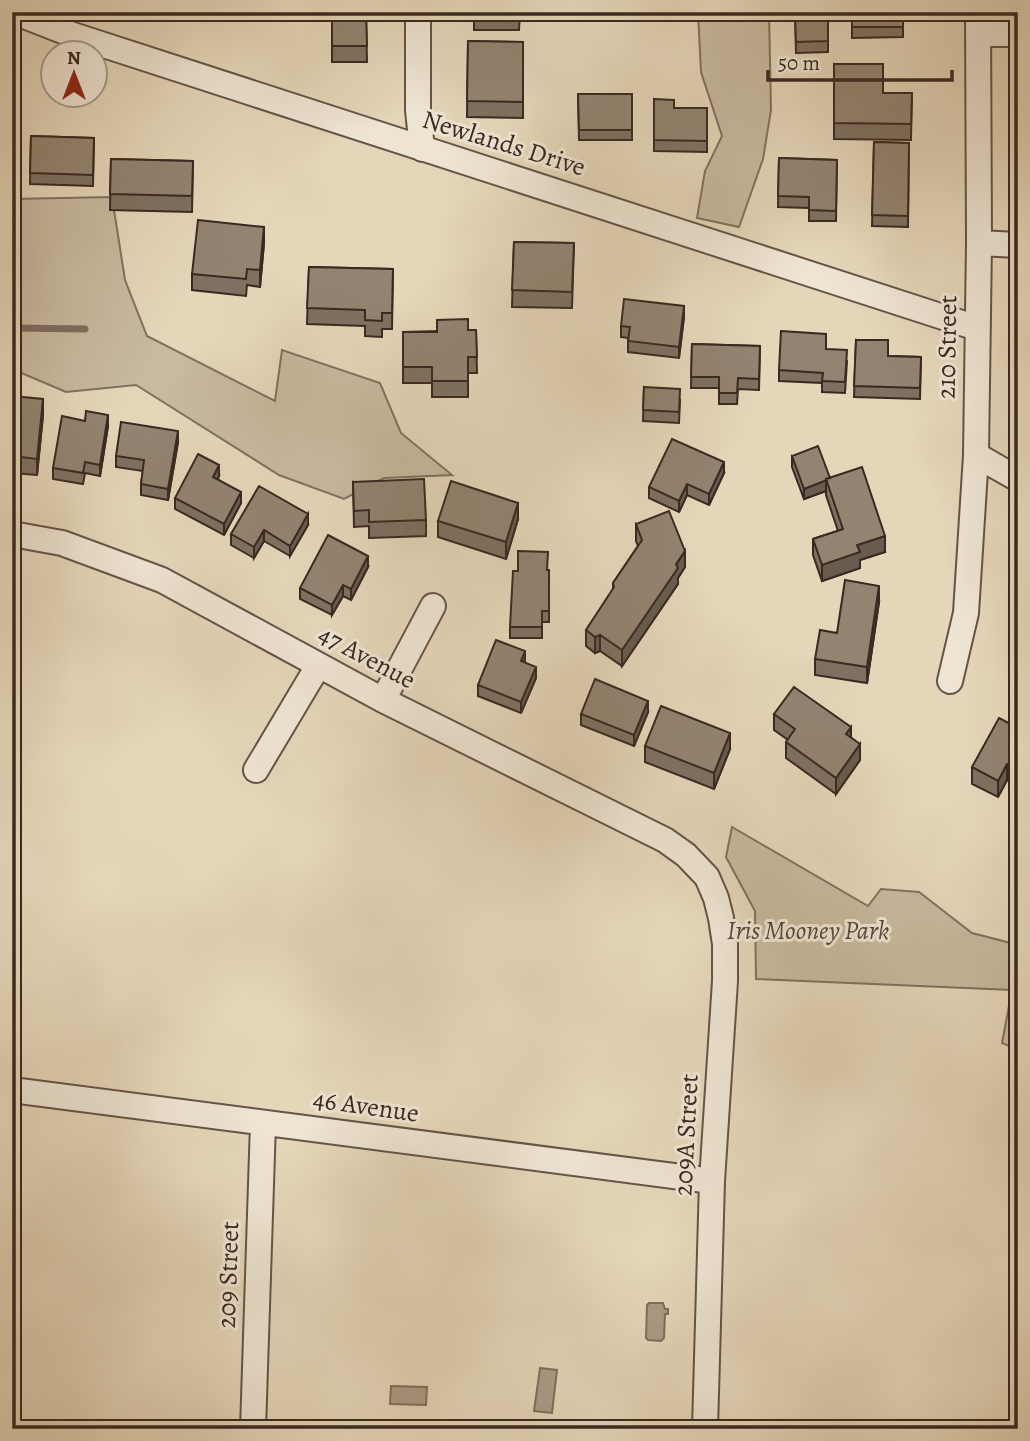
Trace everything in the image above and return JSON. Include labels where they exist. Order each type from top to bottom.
[{"type":"street","name":"Newlands Drive","points":[[14,12],[73,35],[977,328]]},
{"type":"street","points":[[418,12],[418,110],[422,149]]},
{"type":"street","points":[[978,23],[1018,34]]},
{"type":"street","name":"210 Street","points":[[950,681],[966,613],[976,455],[978,23]]},
{"type":"street","points":[[979,243],[1018,245]]},
{"type":"street","points":[[976,455],[1018,479]]},
{"type":"street","name":"47 Avenue","points":[[12,534],[62,543],[162,580],[318,666],[665,840],[686,855]]},
{"type":"street","points":[[383,700],[433,606]]},
{"type":"street","points":[[256,770],[318,666]]},
{"type":"street","name":"209A Street","points":[[686,855],[707,877],[716,898],[724,944],[725,981],[712,1181],[705,1429]]},
{"type":"street","name":"46 Avenue","points":[[12,1090],[712,1181]]},
{"type":"street","name":"209 Street","points":[[253,1429],[262,1123]]},
{"type":"green space","points":[[698,12],[769,12],[771,110],[763,159],[739,227],[697,218],[705,171],[722,136],[701,72]]},
{"type":"green space","points":[[112,197],[125,280],[147,336],[275,401],[282,350],[380,383],[401,433],[452,475],[384,478],[344,499],[279,475],[136,385],[66,392],[12,369],[12,199]]},
{"type":"green space","name":"Iris Mooney Park","points":[[732,827],[868,906],[881,889],[919,892],[972,933],[1011,943],[1018,934],[1018,1050],[1002,1043],[1012,990],[756,979],[755,911],[726,857]]},
{"type":"shaded area","points":[[649,1303],[663,1303],[665,1309],[668,1309],[668,1314],[665,1314],[664,1338],[661,1341],[646,1338]]},
{"type":"shaded area","points":[[540,1368],[557,1370],[552,1413],[534,1411]]},
{"type":"shaded area","points":[[391,1386],[427,1387],[426,1405],[390,1404]]},
{"type":"building","points":[[332,12],[366,12],[367,46],[332,46]]},
{"type":"building","points":[[474,12],[519,12],[519,19],[474,19]]},
{"type":"building","points":[[795,12],[828,12],[828,41],[796,42]]},
{"type":"building","points":[[852,12],[903,12],[903,27],[852,27]]},
{"type":"building","points":[[468,41],[523,42],[523,102],[467,101]]},
{"type":"building","points":[[834,64],[883,64],[883,93],[912,93],[911,124],[834,123]]},
{"type":"building","points":[[578,94],[632,94],[632,130],[579,130]]},
{"type":"building","points":[[654,99],[674,100],[674,108],[707,108],[707,141],[654,140]]},
{"type":"building","points":[[31,136],[94,138],[93,175],[30,173]]},
{"type":"building","points":[[874,142],[909,143],[908,216],[872,215]]},
{"type":"building","points":[[779,158],[837,160],[836,211],[809,210],[809,197],[778,196]]},
{"type":"building","points":[[111,159],[193,161],[192,196],[110,194]]},
{"type":"building","points":[[198,220],[264,227],[260,270],[247,269],[246,279],[192,274]]},
{"type":"building","points":[[514,242],[574,243],[572,292],[512,290]]},
{"type":"building","points":[[309,267],[393,269],[392,313],[382,313],[382,321],[365,320],[365,310],[307,308]]},
{"type":"building","points":[[624,299],[684,306],[679,347],[628,341],[630,327],[621,326]]},
{"type":"building","points":[[468,319],[468,330],[476,330],[477,357],[468,357],[468,381],[432,381],[432,367],[403,367],[403,332],[437,332],[437,320]]},
{"type":"building","points":[[781,331],[826,334],[826,349],[847,350],[845,382],[822,381],[823,373],[779,370]]},
{"type":"building","points":[[856,340],[888,340],[888,356],[921,357],[920,388],[854,386]]},
{"type":"building","points":[[692,344],[760,346],[759,379],[738,378],[737,393],[719,393],[719,377],[691,377]]},
{"type":"building","points":[[644,387],[680,389],[679,412],[643,410]]},
{"type":"building","points":[[12,396],[43,399],[37,459],[12,456]]},
{"type":"building","points":[[86,411],[108,415],[100,465],[85,462],[83,473],[53,468],[62,416],[85,421]]},
{"type":"building","points":[[121,422],[178,431],[168,489],[141,484],[144,460],[116,456]]},
{"type":"building","points":[[672,439],[724,462],[709,494],[687,484],[679,501],[649,487]]},
{"type":"building","points":[[818,446],[830,478],[804,489],[792,456]]},
{"type":"building","points":[[198,454],[219,465],[213,477],[241,492],[224,524],[175,498]]},
{"type":"building","points":[[862,467],[885,536],[857,545],[860,552],[822,565],[813,539],[843,529],[826,479]]},
{"type":"building","points":[[424,479],[426,520],[369,522],[369,510],[354,511],[353,482]]},
{"type":"building","points":[[451,481],[518,503],[506,542],[438,521]]},
{"type":"building","points":[[259,486],[308,514],[290,546],[264,530],[254,547],[231,534]]},
{"type":"building","points":[[669,511],[685,551],[676,564],[678,568],[622,650],[600,635],[595,637],[586,630],[642,540],[636,524]]},
{"type":"building","points":[[328,535],[368,556],[351,589],[343,585],[332,605],[300,588]]},
{"type":"building","points":[[518,551],[548,552],[549,611],[542,611],[542,627],[510,627],[513,571],[518,571]]},
{"type":"building","points":[[845,580],[879,586],[867,667],[815,659],[820,630],[837,633]]},
{"type":"building","points":[[496,640],[525,651],[521,661],[536,667],[521,702],[478,685]]},
{"type":"building","points":[[595,679],[648,701],[634,735],[581,714]]},
{"type":"building","points":[[794,687],[851,727],[846,734],[860,744],[836,778],[786,742],[795,729],[774,714]]},
{"type":"building","points":[[661,706],[730,733],[714,773],[645,746]]},
{"type":"building","points":[[999,718],[1018,728],[1018,769],[1007,764],[998,781],[972,767]]},
{"type":"waterway","points":[[12,328],[85,329]]}]
